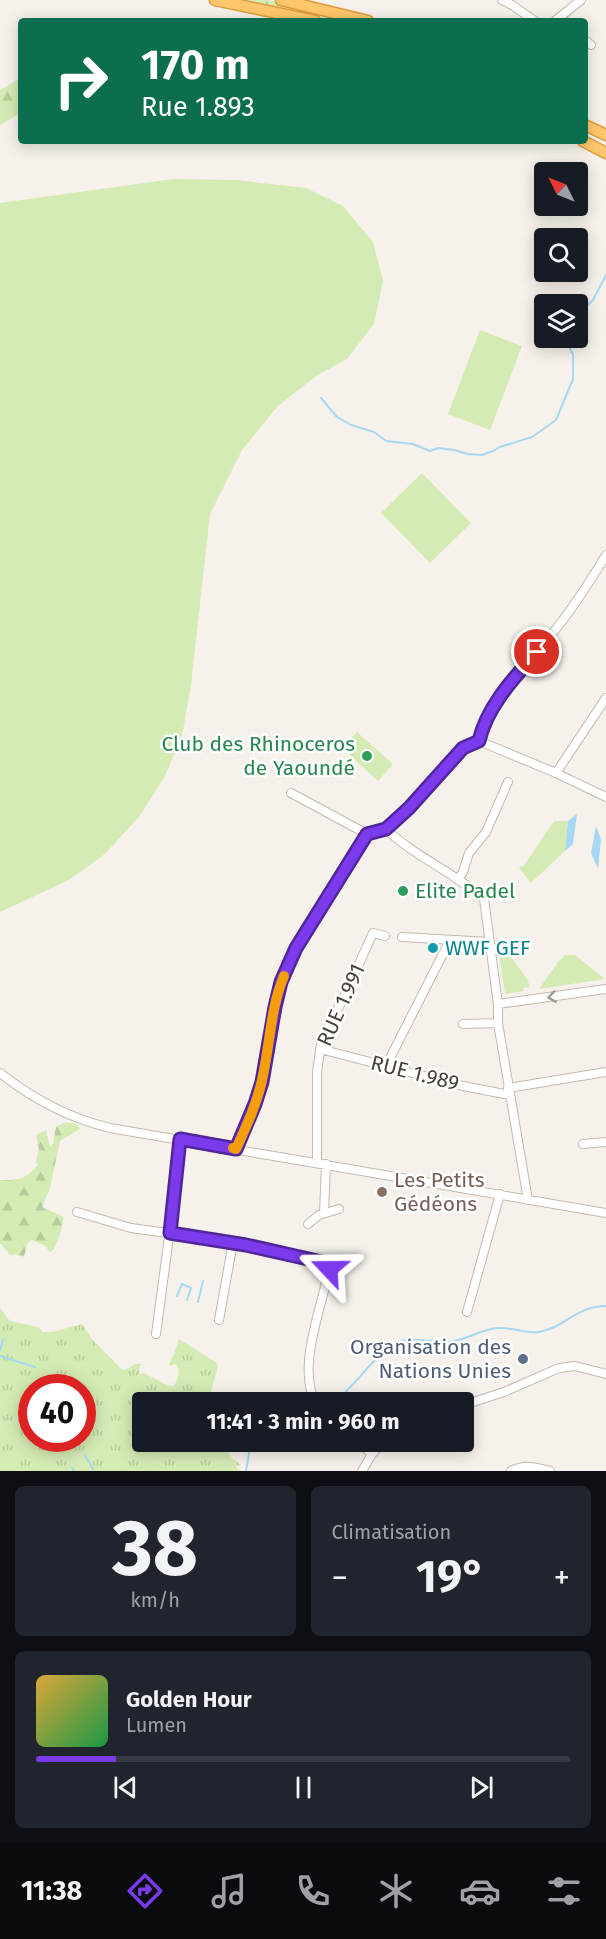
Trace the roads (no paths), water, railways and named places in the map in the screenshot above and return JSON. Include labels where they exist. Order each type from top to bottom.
[{"type":"highway","points":[[215,0],[301,18]]},
{"type":"highway","points":[[281,0],[356,18]]},
{"type":"highway","points":[[588,126],[606,135]]},
{"type":"highway","points":[[588,144],[606,153]]},
{"type":"street","points":[[502,0],[531,18]]},
{"type":"street","points":[[563,18],[581,0]]},
{"type":"street","points":[[588,126],[606,126]]},
{"type":"street","points":[[479,741],[486,719],[504,691],[582,595],[606,555]]},
{"type":"street","points":[[556,773],[606,698]]},
{"type":"street","points":[[291,793],[367,834],[386,829],[409,808],[463,748],[479,741],[606,797]]},
{"type":"street","points":[[458,880],[469,853],[486,832],[508,782]]},
{"type":"street","points":[[386,829],[404,845],[484,899],[498,1004],[498,1023],[528,1200]]},
{"type":"street","points":[[236,1149],[262,1082],[281,982],[296,948],[367,834]]},
{"type":"street","name":"RUE 1.991","points":[[317,1163],[317,1072],[322,1038],[343,999],[373,933],[385,936]]},
{"type":"street","points":[[402,938],[490,942]]},
{"type":"street","points":[[386,1066],[450,940]]},
{"type":"street","points":[[498,1004],[606,989]]},
{"type":"street","points":[[463,1024],[498,1023]]},
{"type":"street","name":"RUE 1.989","points":[[320,1049],[462,1086],[509,1092],[606,1072]]},
{"type":"street","points":[[0,1073],[11,1082],[68,1115],[123,1131],[606,1213]]},
{"type":"street","points":[[156,1334],[180,1139]]},
{"type":"street","points":[[583,1144],[606,1142]]},
{"type":"street","points":[[324,1213],[326,1164]]},
{"type":"street","points":[[467,1312],[500,1194]]},
{"type":"street","points":[[308,1224],[324,1213],[339,1209]]},
{"type":"street","points":[[77,1212],[131,1228],[232,1242],[329,1265],[308,1369],[311,1392]]},
{"type":"street","points":[[219,1320],[232,1242]]},
{"type":"street","points":[[474,1402],[504,1392],[559,1368],[575,1366],[606,1374]]},
{"type":"street","points":[[362,1471],[372,1454],[370,1452]]},
{"type":"street","points":[[511,1471],[530,1466],[550,1471]]},
{"type":"water","points":[[577,814],[573,844],[565,851],[568,821]]},
{"type":"water","points":[[596,826],[601,839],[598,869],[591,853]]},
{"type":"waterway","points":[[588,305],[593,300],[606,275]]},
{"type":"waterway","points":[[321,398],[337,417],[351,425],[374,432],[386,441],[413,444],[430,451],[438,448],[482,455],[532,437],[556,420],[573,379],[573,354],[570,348]]},
{"type":"waterway","points":[[198,1302],[203,1281]]},
{"type":"waterway","points":[[177,1296],[182,1284],[191,1288],[187,1300]]},
{"type":"waterway","points":[[345,1392],[383,1352],[401,1341],[410,1339],[453,1341],[498,1328],[539,1332],[557,1326],[587,1309],[606,1306]]},
{"type":"waterway","points":[[0,1350],[3,1340]]},
{"type":"waterway","points":[[0,1356],[35,1367]]},
{"type":"waterway","points":[[246,1471],[249,1452]]},
{"type":"waterway","points":[[85,1455],[93,1469]]},
{"type":"place","name":"Club des Rhinoceros de Yaoundé","points":[[367,756]]},
{"type":"place","name":"Elite Padel","points":[[403,891]]},
{"type":"place","name":"WWF GEF","points":[[433,948]]},
{"type":"place","name":"Les Petits Gédéons","points":[[382,1192]]},
{"type":"place","name":"Organisation des Nations Unies","points":[[523,1359]]}]
